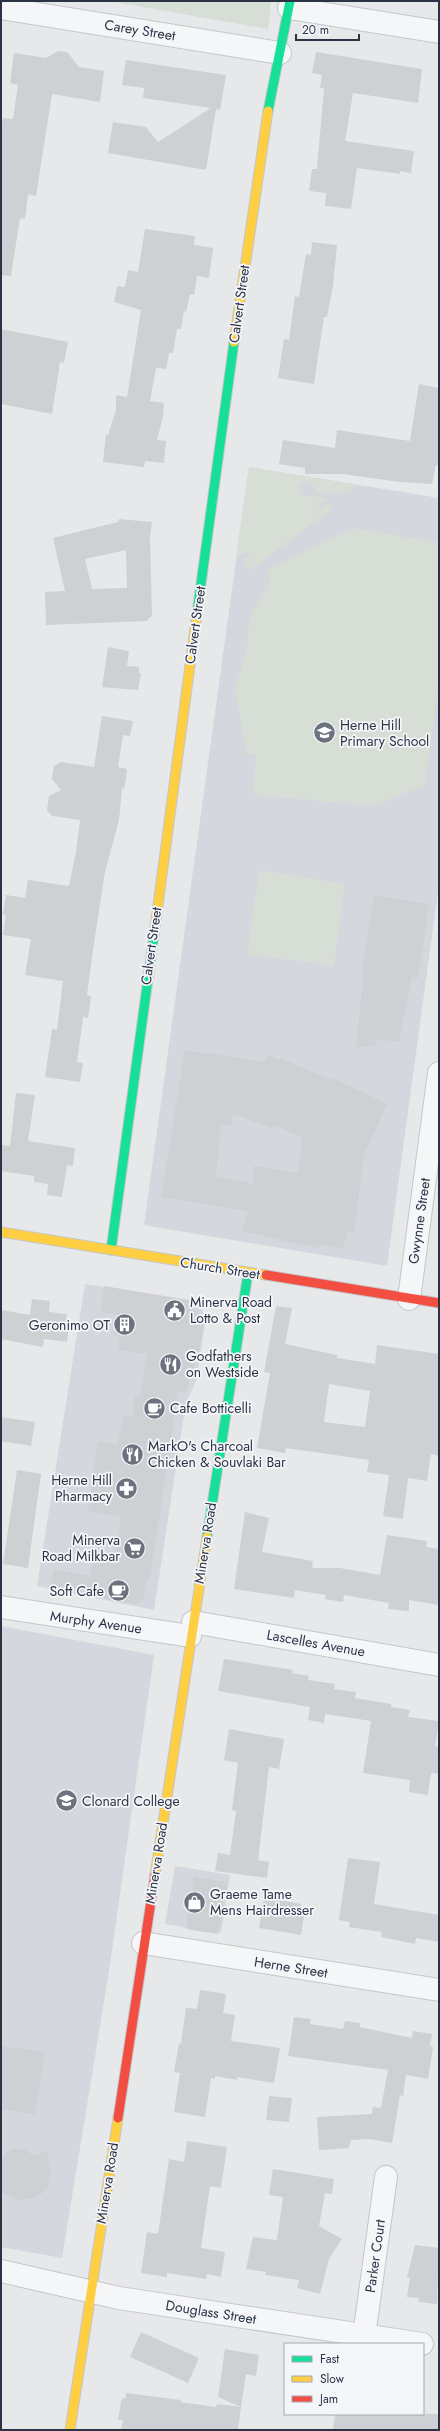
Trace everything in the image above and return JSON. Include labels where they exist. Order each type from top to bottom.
[{"type":"street","points":[[290,4],[439,32]]},
{"type":"street","name":"Calvert Street","points":[[111,1250],[246,253],[266,121],[290,4]]},
{"type":"street","name":"Carey Street","points":[[1,8],[280,53]]},
{"type":"street","name":"Gwynne Street","points":[[409,1299],[439,1072]]},
{"type":"street","name":"Church Street","points":[[1,1232],[439,1303]]},
{"type":"street","name":"Minerva Road","points":[[70,2430],[143,1943],[248,1273]]},
{"type":"street","name":"Murphy Avenue","points":[[1,1608],[192,1629]]},
{"type":"street","name":"Lascelles Avenue","points":[[192,1629],[439,1665]]},
{"type":"street","name":"Herne Street","points":[[143,1943],[439,1990]]},
{"type":"street","name":"Parker Court","points":[[364,2336],[386,2177]]},
{"type":"street","name":"Douglass Street","points":[[1,2271],[119,2298],[416,2343]]},
{"type":"street","name":"Douglass Street","points":[[424,2344],[439,2346]]},
{"type":"shaded area","points":[[109,1],[271,1],[268,29]]},
{"type":"shaded area","name":"Herne Hill Primary School","points":[[249,467],[439,498],[439,884],[387,1266],[144,1225]]},
{"type":"shaded area","points":[[249,467],[357,485],[350,492],[317,493],[316,487],[307,483],[298,486],[301,495],[327,498],[321,504],[317,512],[329,503],[333,508],[249,571],[244,564],[245,558],[250,552],[236,556]]},
{"type":"shaded area","points":[[354,528],[439,543],[439,681],[425,785],[375,806],[253,795],[256,755],[246,753],[235,689],[247,649],[249,623],[253,611],[270,581],[267,570]]},
{"type":"shaded area","points":[[259,870],[345,884],[334,966],[247,954]]},
{"type":"shaded area","points":[[85,1284],[196,1301],[206,1316],[197,1379],[186,1402],[154,1610],[37,1586]]},
{"type":"shaded area","name":"Clonard College","points":[[1,1626],[154,1655],[110,1965],[62,2258],[1,2247]]},
{"type":"shaded area","points":[[175,1866],[230,1875],[221,1933],[165,1924]]},
{"type":"building","points":[[58,51],[67,52],[79,67],[104,71],[100,102],[52,94],[36,196],[28,194],[25,219],[20,218],[11,276],[1,275],[1,128],[3,118],[13,119],[18,85],[10,83],[14,53],[46,58]]},
{"type":"building","points":[[316,52],[422,69],[418,103],[353,93],[345,141],[414,151],[411,173],[400,171],[400,174],[357,168],[351,209],[325,206],[326,193],[309,191],[312,169],[317,169],[324,88],[320,88],[322,75],[312,73]]},
{"type":"building","points":[[126,60],[226,75],[220,110],[216,109],[206,170],[108,153],[113,122],[146,127],[158,142],[211,108],[143,98],[144,88],[122,85]]},
{"type":"building","points":[[145,229],[195,236],[194,245],[213,248],[209,278],[197,276],[194,295],[190,294],[186,312],[184,311],[181,329],[177,329],[173,353],[169,353],[166,369],[156,368],[150,401],[164,403],[163,417],[157,440],[166,441],[164,463],[145,461],[144,467],[103,462],[106,434],[108,435],[116,410],[116,395],[127,397],[141,310],[114,302],[117,286],[125,287],[128,270],[138,272]]},
{"type":"building","points":[[312,242],[337,245],[333,286],[327,317],[324,317],[314,384],[278,378],[284,339],[289,340],[295,296],[299,297],[306,254],[311,255]]},
{"type":"building","points":[[1,329],[68,342],[64,363],[60,362],[52,414],[1,404]]},
{"type":"building","points":[[419,384],[439,388],[439,465],[436,465],[432,484],[399,482],[343,474],[305,474],[305,468],[279,464],[283,440],[335,448],[337,430],[410,441]]},
{"type":"building","points":[[119,519],[152,522],[150,539],[152,615],[147,621],[46,625],[45,592],[65,591],[53,538],[118,522]],"holes":[[[126,550],[127,588],[92,589],[85,559]]]},
{"type":"building","points":[[108,647],[129,651],[127,666],[139,667],[139,673],[141,673],[138,690],[102,687]]},
{"type":"building","points":[[102,716],[133,721],[130,736],[123,735],[118,767],[127,769],[126,779],[124,789],[122,788],[119,820],[105,872],[93,950],[87,995],[91,996],[88,1018],[83,1017],[77,1062],[83,1063],[80,1082],[45,1077],[52,1029],[57,1030],[63,981],[25,975],[31,939],[3,935],[6,915],[3,914],[6,895],[25,898],[28,880],[69,886],[76,852],[80,820],[52,816],[47,810],[49,796],[61,790],[52,779],[54,766],[61,762],[94,767]]},
{"type":"building","points":[[374,895],[429,904],[418,978],[412,977],[399,1042],[376,1039],[375,1046],[356,1047],[364,970],[362,970]]},
{"type":"building","points":[[185,1050],[265,1062],[268,1055],[280,1060],[280,1058],[331,1080],[333,1078],[387,1104],[364,1155],[354,1232],[347,1232],[343,1249],[320,1245],[318,1248],[242,1231],[248,1211],[161,1197]],"holes":[[[233,1114],[272,1128],[273,1125],[303,1138],[298,1173],[254,1166],[254,1184],[216,1176],[221,1125],[231,1126]]]},
{"type":"building","points":[[16,1093],[35,1095],[28,1141],[75,1148],[73,1166],[67,1165],[62,1197],[47,1195],[48,1184],[34,1182],[34,1176],[1,1171],[1,1145],[10,1146]]},
{"type":"building","points":[[104,1286],[188,1300],[204,1322],[198,1361],[195,1360],[193,1378],[189,1377],[187,1392],[178,1391],[150,1580],[146,1580],[143,1600],[136,1604],[50,1589],[54,1569],[90,1576],[93,1552],[115,1555],[121,1516],[88,1511],[98,1441],[118,1444],[123,1415],[132,1416],[135,1395],[140,1396],[147,1354],[118,1350],[120,1336],[113,1335],[117,1314],[101,1312]]},
{"type":"building","points":[[32,1299],[50,1301],[49,1312],[67,1314],[65,1325],[69,1326],[67,1342],[44,1339],[43,1347],[1,1339],[1,1310],[30,1315]]},
{"type":"building","points":[[276,1306],[292,1308],[285,1344],[337,1355],[337,1358],[375,1364],[377,1345],[439,1354],[439,1456],[431,1454],[427,1481],[408,1478],[403,1519],[383,1516],[389,1475],[367,1472],[369,1460],[286,1448],[285,1453],[257,1448],[270,1373],[264,1372]],"holes":[[[329,1384],[370,1391],[365,1427],[324,1422]]]},
{"type":"building","points":[[1,1417],[35,1422],[31,1446],[1,1441]]},
{"type":"building","points":[[17,1470],[41,1474],[28,1568],[3,1564]]},
{"type":"building","points":[[245,1512],[269,1518],[262,1552],[313,1561],[312,1568],[340,1568],[380,1575],[387,1535],[427,1541],[426,1547],[439,1549],[439,1605],[409,1600],[409,1611],[388,1609],[389,1603],[344,1595],[343,1602],[325,1599],[326,1595],[295,1590],[294,1598],[234,1589]]},
{"type":"building","points":[[224,1659],[293,1670],[292,1673],[309,1676],[308,1680],[335,1684],[334,1689],[356,1692],[355,1698],[391,1704],[391,1707],[410,1710],[408,1717],[439,1721],[435,1746],[439,1747],[439,1774],[431,1773],[428,1795],[409,1792],[410,1780],[363,1773],[371,1721],[325,1714],[324,1723],[308,1720],[310,1707],[218,1691]]},
{"type":"building","points":[[229,1729],[284,1739],[279,1769],[269,1767],[258,1860],[269,1862],[267,1878],[215,1871],[218,1853],[230,1855],[236,1811],[232,1810],[238,1763],[224,1760]]},
{"type":"building","points":[[348,1858],[380,1862],[374,1904],[439,1915],[439,1942],[416,1938],[415,1944],[381,1937],[382,1932],[349,1927],[350,1922],[339,1920]]},
{"type":"building","points":[[194,1877],[227,1882],[218,1934],[186,1929]]},
{"type":"building","points":[[264,1897],[301,1904],[300,1908],[305,1909],[301,1935],[259,1928]]},
{"type":"building","points":[[200,1990],[226,1994],[223,2013],[235,2015],[231,2041],[280,2048],[274,2083],[237,2077],[237,2080],[215,2076],[215,2079],[211,2078],[205,2117],[174,2112],[180,2073],[174,2072],[179,2043],[181,2044],[186,2008],[197,2009]]},
{"type":"building","points":[[294,2017],[311,2019],[310,2024],[343,2029],[345,2021],[360,2023],[360,2027],[412,2038],[413,2031],[432,2034],[430,2046],[433,2047],[428,2079],[406,2075],[403,2096],[400,2095],[392,2143],[369,2139],[351,2140],[349,2148],[319,2150],[317,2117],[372,2114],[373,2107],[381,2108],[388,2070],[288,2056]]},
{"type":"building","points":[[1,2046],[45,2052],[35,2114],[1,2109]]},
{"type":"building","points":[[269,2096],[292,2098],[289,2122],[266,2120]]},
{"type":"building","points":[[187,2141],[227,2147],[221,2188],[210,2186],[201,2248],[225,2252],[221,2277],[207,2274],[206,2279],[167,2273],[167,2277],[141,2273],[147,2232],[158,2234],[169,2159],[184,2162]]},
{"type":"building","points":[[15,2148],[25,2150],[33,2155],[47,2151],[51,2172],[47,2190],[34,2198],[19,2200],[1,2192],[1,2160],[7,2152]]},
{"type":"building","points":[[273,2169],[334,2179],[332,2194],[325,2193],[319,2226],[342,2239],[329,2259],[320,2294],[297,2288],[299,2280],[265,2275],[266,2272],[246,2269],[253,2237],[277,2240],[283,2197],[269,2195]]},
{"type":"building","points":[[415,2245],[439,2248],[437,2304],[418,2302],[419,2298],[407,2297],[410,2278],[407,2277]]},
{"type":"building","points":[[141,2332],[199,2358],[188,2383],[130,2357]]},
{"type":"building","points":[[225,2349],[259,2355],[256,2376],[246,2374],[241,2407],[218,2397]]},
{"type":"building","points":[[126,2393],[181,2400],[180,2402],[216,2407],[217,2404],[241,2407],[238,2430],[121,2430],[123,2420],[118,2420],[121,2402],[123,2398],[126,2398]]},
{"type":"building","points":[[439,2414],[439,2430],[333,2430],[335,2415]]},
{"type":"traffic: fast","points":[[268,111],[290,1]]},
{"type":"traffic: fast","points":[[197,613],[234,342]]},
{"type":"traffic: fast","points":[[111,1250],[154,935]]},
{"type":"traffic: fast","points":[[207,1537],[248,1273]]},
{"type":"traffic: slow","points":[[234,342],[268,111]]},
{"type":"traffic: slow","points":[[154,935],[197,613]]},
{"type":"traffic: slow","points":[[1,1232],[266,1275]]},
{"type":"traffic: slow","points":[[155,1875],[207,1537]]},
{"type":"traffic: slow","points":[[70,2430],[118,2118]]},
{"type":"traffic: jam","points":[[266,1275],[439,1303]]},
{"type":"traffic: jam","points":[[118,2118],[155,1875]]},
{"type":"place","name":"Herne Hill Primary School","points":[[325,733]]},
{"type":"place","name":"Minerva Road Lotto & Post","points":[[175,1310]]},
{"type":"place","name":"Geronimo OT","points":[[125,1325]]},
{"type":"place","name":"Godfathers on Westside","points":[[170,1364]]},
{"type":"place","name":"Cafe Botticelli","points":[[154,1408]]},
{"type":"place","name":"MarkO's Charcoal Chicken & Souvlaki Bar","points":[[132,1454]]},
{"type":"place","name":"Herne Hill Pharmacy","points":[[127,1488]]},
{"type":"place","name":"Minerva Road Milkbar","points":[[135,1548]]},
{"type":"place","name":"Soft Cafe","points":[[119,1591]]},
{"type":"place","name":"Clonard College","points":[[67,1801]]},
{"type":"place","name":"Graeme Tame Mens Hairdresser","points":[[194,1902]]}]
